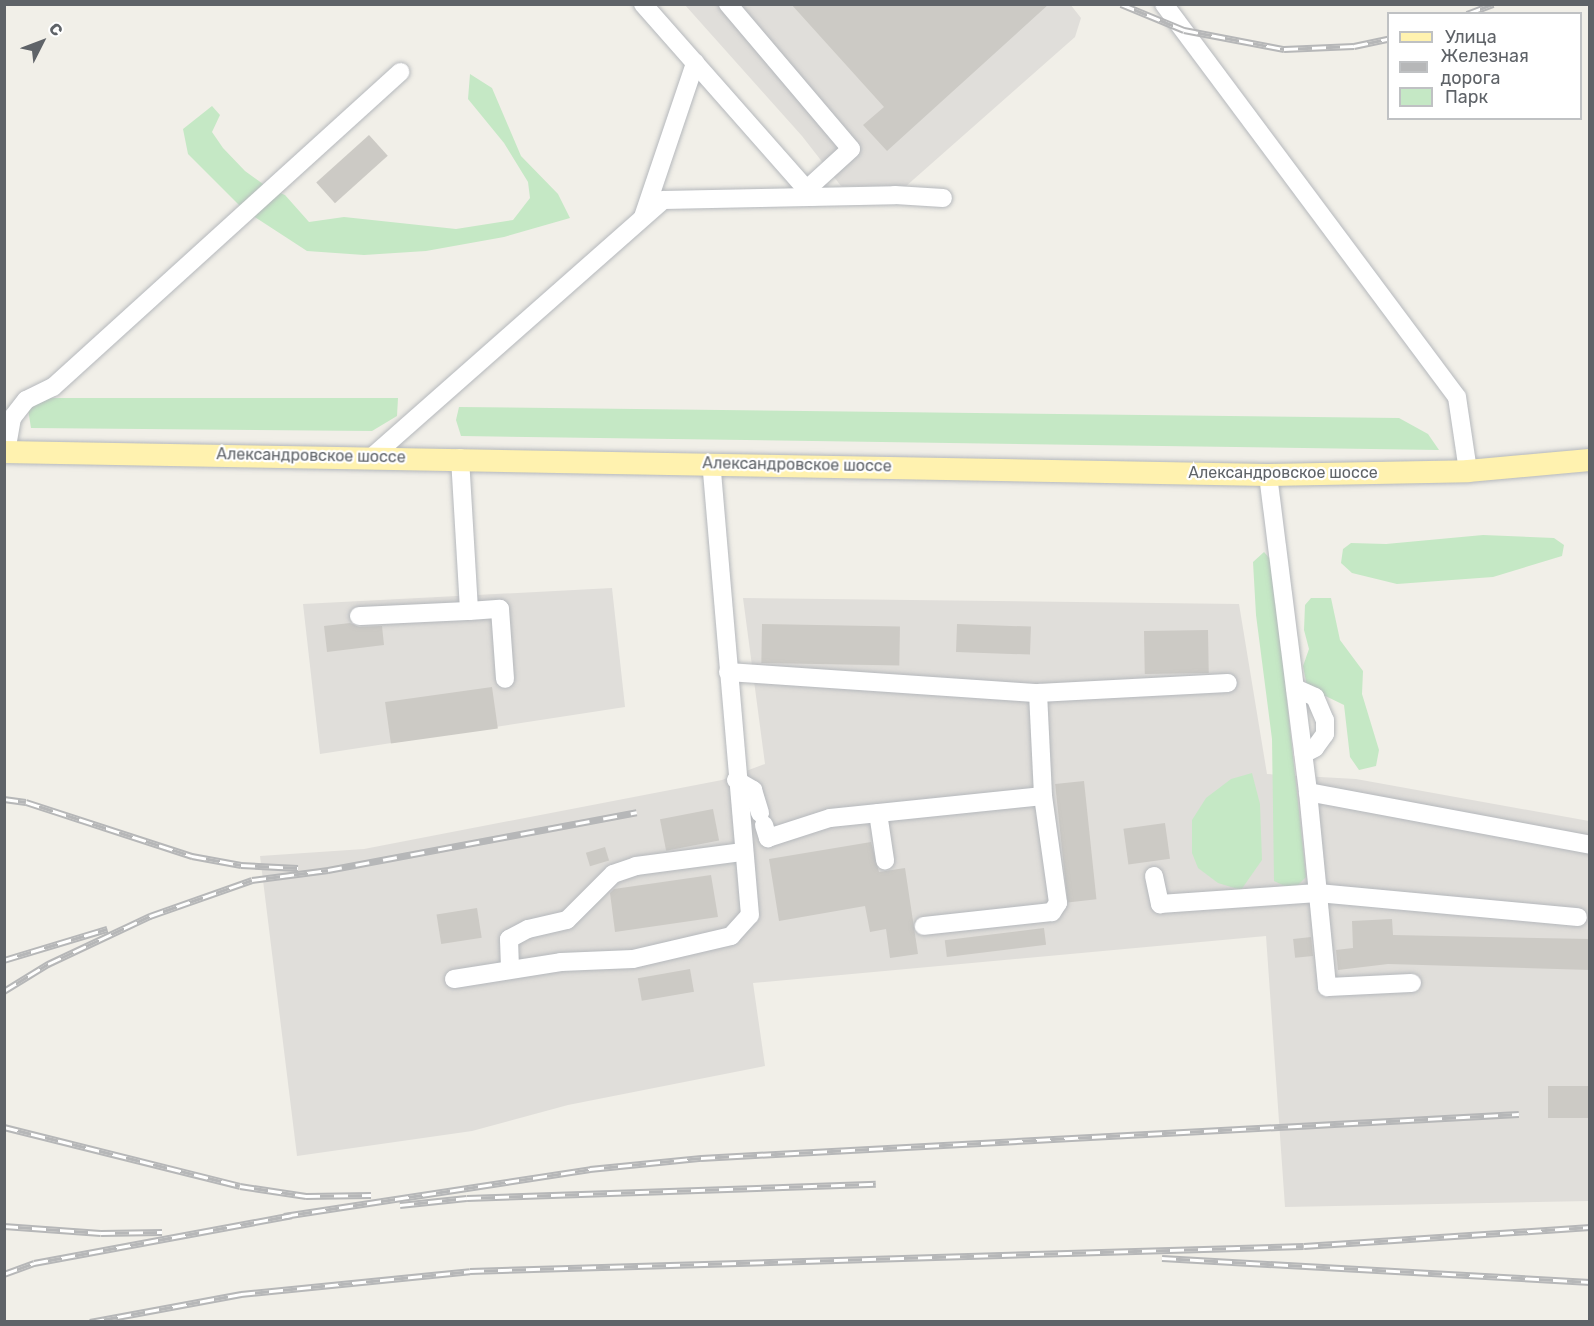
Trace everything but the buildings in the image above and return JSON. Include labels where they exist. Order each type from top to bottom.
[{"type":"main road","name":"Александровское шоссе","points":[[5,452],[373,456],[1268,475],[1468,471],[1590,460]]},
{"type":"lane","points":[[643,4],[810,193]]},
{"type":"lane","points":[[729,4],[850,149],[810,193]]},
{"type":"lane","points":[[1164,4],[1456,397],[1468,471]]},
{"type":"lane","points":[[642,218],[695,63]]},
{"type":"lane","points":[[5,452],[12,418],[26,400],[53,387],[401,72]]},
{"type":"lane","points":[[373,456],[663,200],[810,193],[943,198]]},
{"type":"lane","points":[[460,458],[469,610]]},
{"type":"lane","points":[[454,979],[510,968],[633,959],[731,936],[750,915],[736,780],[711,464]]},
{"type":"lane","points":[[1268,475],[1308,792],[1327,987],[1412,983]]},
{"type":"lane","points":[[358,616],[500,609],[505,679]]},
{"type":"lane","points":[[728,672],[1038,693],[1228,683]]},
{"type":"lane","points":[[1295,688],[1315,697],[1325,720],[1324,734],[1315,748],[1303,754]]},
{"type":"lane","points":[[924,926],[1052,912],[1058,903],[1044,796],[1038,693]]},
{"type":"lane","points":[[736,780],[753,790],[768,838],[830,818],[1044,796]]},
{"type":"lane","points":[[1308,792],[1590,845]]},
{"type":"lane","points":[[878,813],[885,860]]},
{"type":"lane","points":[[510,968],[508,939],[528,929],[567,920],[613,874],[636,866],[743,852]]},
{"type":"lane","points":[[1154,876],[1160,904],[1318,893],[1578,917]]},
{"type":"shaded area","points":[[1070,4],[1081,18],[1075,37],[905,187],[841,186],[802,136],[685,5]]},
{"type":"shaded area","points":[[612,588],[625,707],[320,754],[303,604]]},
{"type":"shaded area","points":[[743,598],[1239,604],[1267,774],[1356,779],[1589,821],[1589,1201],[1285,1207],[1266,936],[753,983],[765,1066],[568,1105],[472,1131],[297,1156],[260,856],[364,849],[722,780],[765,764]]},
{"type":"green space","points":[[470,74],[492,88],[521,156],[558,194],[570,218],[504,237],[426,251],[364,255],[307,251],[244,210],[188,154],[183,129],[212,106],[220,115],[212,132],[223,148],[245,171],[270,189],[285,195],[309,222],[344,217],[456,229],[513,220],[530,198],[528,182],[504,143],[468,99]]},
{"type":"green space","points":[[36,398],[398,398],[397,416],[372,431],[31,428],[28,409]]},
{"type":"green space","points":[[459,407],[1399,418],[1428,434],[1439,450],[461,436],[456,420]]},
{"type":"green space","points":[[1483,535],[1554,538],[1564,545],[1562,556],[1493,577],[1397,584],[1352,573],[1341,563],[1343,549],[1351,543],[1386,544]]},
{"type":"green space","points":[[1264,552],[1272,561],[1306,877],[1293,890],[1274,881],[1272,739],[1256,615],[1253,562]]},
{"type":"green space","points":[[1311,598],[1331,598],[1340,640],[1363,671],[1362,694],[1379,750],[1376,766],[1359,770],[1350,757],[1344,705],[1307,687],[1303,666],[1309,649],[1304,630],[1305,605]]},
{"type":"green space","points":[[1252,773],[1260,804],[1262,860],[1241,890],[1218,883],[1198,868],[1192,853],[1192,820],[1206,798],[1231,779]]},
{"type":"railway","points":[[1121,4],[1184,30],[1284,49],[1354,46],[1387,39]]},
{"type":"railway","points":[[1472,12],[1493,4]]},
{"type":"railway","points":[[4,799],[26,802],[192,856],[241,865],[298,868]]},
{"type":"railway","points":[[4,991],[48,964],[150,916],[252,880],[328,870],[637,812]]},
{"type":"railway","points":[[4,960],[107,929]]},
{"type":"railway","points":[[284,1216],[590,1169],[701,1158],[1519,1114]]},
{"type":"railway","points":[[4,1127],[240,1186],[306,1196],[371,1195]]},
{"type":"railway","points":[[400,1205],[467,1198],[876,1184]]},
{"type":"railway","points":[[4,1274],[34,1263],[292,1215]]},
{"type":"railway","points":[[4,1226],[101,1233],[162,1232]]},
{"type":"railway","points":[[90,1322],[241,1294],[470,1271],[1304,1246],[1590,1227]]},
{"type":"railway","points":[[1162,1258],[1590,1282]]}]
